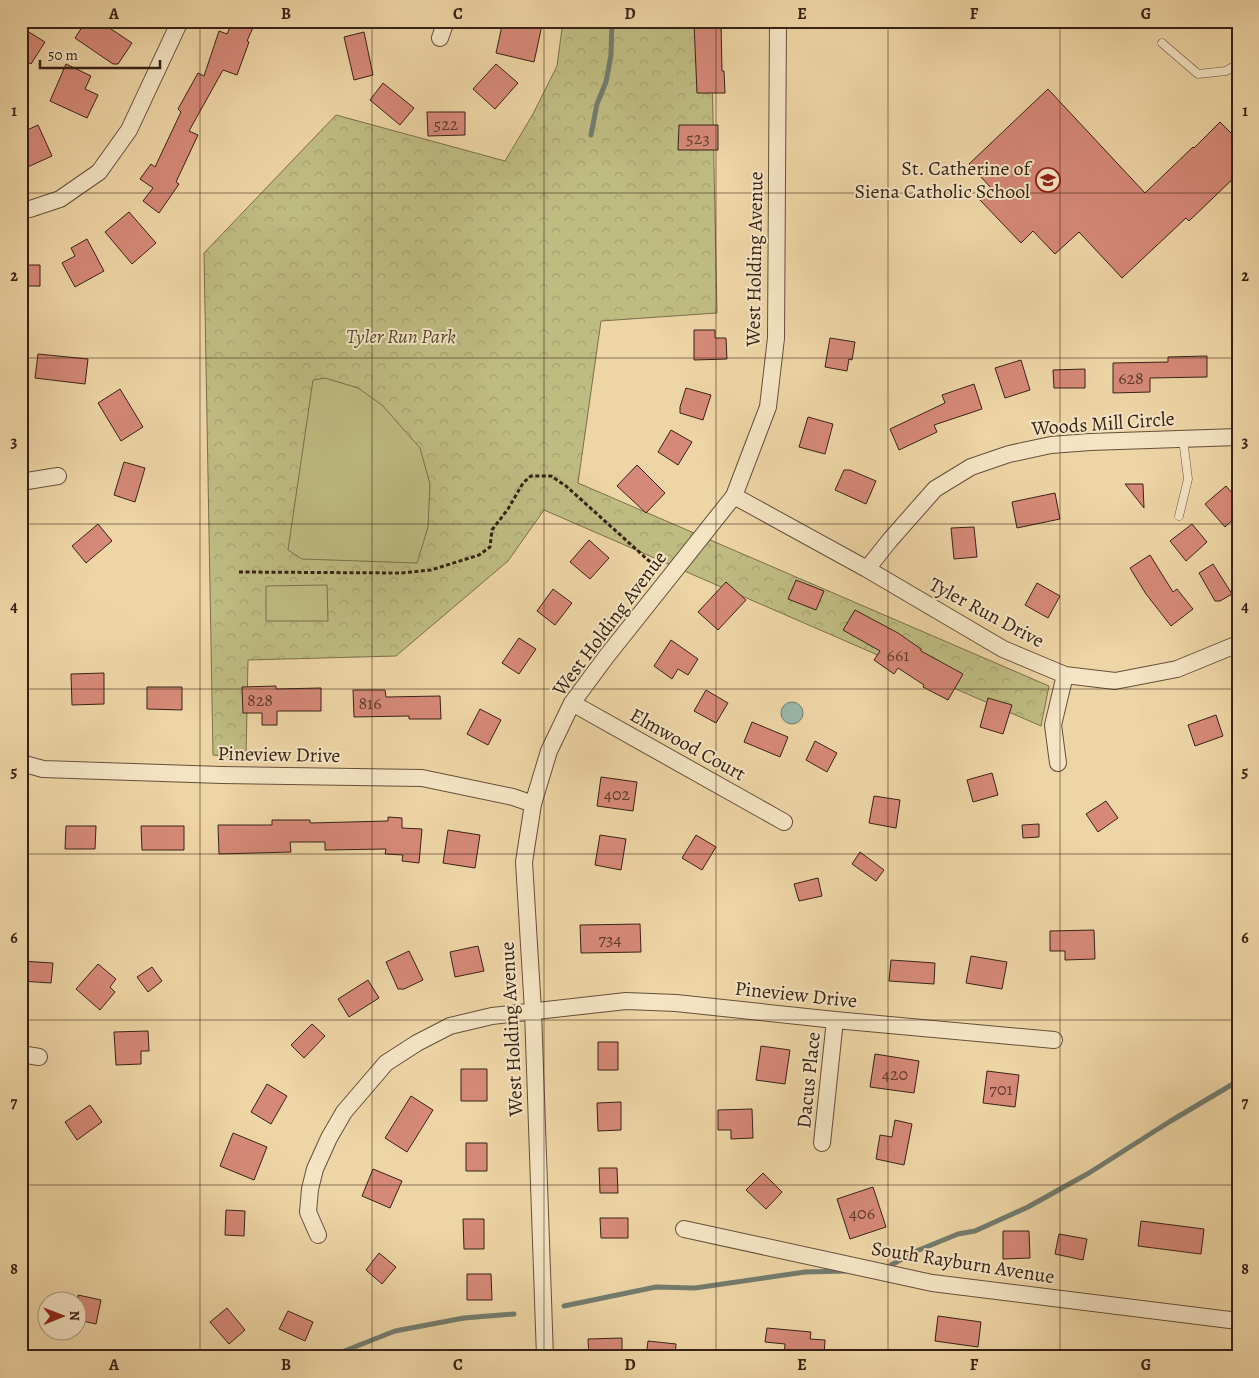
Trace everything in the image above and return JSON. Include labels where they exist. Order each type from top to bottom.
[{"type":"street","points":[[21,210],[30,210],[60,199],[99,172],[129,130],[180,21]]},
{"type":"street","points":[[440,38],[446,21]]},
{"type":"street","name":"West Holding Avenue","points":[[545,1357],[533,1011],[524,862],[533,804],[549,751],[572,703],[606,657],[734,496],[768,407],[776,338],[778,21]]},
{"type":"street","name":"Woods Mill Circle","points":[[867,569],[935,489],[971,468],[1009,454],[1051,445],[1183,438],[1238,438]]},
{"type":"street","points":[[21,482],[58,476]]},
{"type":"street","name":"Tyler Run Drive","points":[[734,496],[867,569],[1003,649],[1065,675],[1115,681],[1177,669],[1238,644]]},
{"type":"street","points":[[1058,763],[1053,725],[1065,675]]},
{"type":"street","name":"Elmwood Court","points":[[572,703],[784,822]]},
{"type":"street","name":"Pineview Drive","points":[[21,764],[53,770],[422,778],[513,797],[533,804]]},
{"type":"street","name":"Pineview Drive","points":[[318,1235],[308,1212],[310,1189],[315,1170],[328,1138],[344,1112],[386,1063],[417,1043],[450,1026],[492,1016],[626,1001],[676,1003],[1054,1040]]},
{"type":"street","name":"Dacus Place","points":[[822,1144],[835,1020]]},
{"type":"street","points":[[21,1054],[39,1058]]},
{"type":"street","name":"South Rayburn Avenue","points":[[684,1228],[932,1283],[1238,1321]]},
{"type":"lane","points":[[1162,43],[1198,74],[1226,71],[1238,64]]},
{"type":"lane","points":[[1179,516],[1188,479],[1183,438]]},
{"type":"path","points":[[239,572],[401,573],[431,570],[479,555],[490,547],[492,530],[508,509],[523,483],[531,476],[552,476],[566,486],[669,578]]},
{"type":"green space","name":"Tyler Run Park","points":[[563,21],[711,21],[717,313],[601,321],[578,483],[1049,686],[1041,726],[544,510],[508,561],[396,656],[248,660],[246,758],[213,755],[204,253],[336,115],[505,161],[533,114],[557,66]]},
{"type":"green space","points":[[325,378],[358,388],[382,405],[420,448],[430,484],[428,527],[417,563],[302,559],[288,550],[313,380]]},
{"type":"green space","points":[[327,585],[328,621],[266,621],[266,586]]},
{"type":"shaded area","points":[[792,702],[800,705],[803,713],[800,721],[792,724],[784,721],[781,713],[784,705]]},
{"type":"building","points":[[86,21],[99,21],[132,43],[118,64],[113,64],[75,38]]},
{"type":"building","points":[[233,21],[256,21],[247,41],[249,42],[237,75],[223,70],[189,131],[198,135],[176,182],[179,184],[159,213],[143,201],[153,188],[140,179],[151,164],[155,167],[181,112],[178,109],[198,73],[204,76],[219,31],[227,34]]},
{"type":"building","points":[[503,21],[529,21],[542,25],[534,62],[496,53]]},
{"type":"building","points":[[694,22],[721,22],[722,71],[724,71],[725,93],[697,93]]},
{"type":"building","points":[[21,27],[45,42],[31,64],[21,58]]},
{"type":"building","points":[[364,32],[373,75],[354,80],[344,37]]},
{"type":"building","points":[[66,64],[91,76],[85,89],[98,95],[87,118],[50,101]]},
{"type":"building","points":[[496,64],[518,83],[495,109],[473,89]]},
{"type":"building","points":[[383,83],[414,108],[400,125],[370,100]]},
{"type":"building","points":[[1048,89],[1145,193],[1220,122],[1238,140],[1238,174],[1189,221],[1186,218],[1122,278],[1079,232],[1055,254],[1033,231],[1021,243],[980,200],[992,189],[969,164]]},
{"type":"building","points":[[427,112],[465,112],[465,135],[428,136]]},
{"type":"building","points":[[38,125],[52,156],[21,170],[21,133]]},
{"type":"building","points":[[679,125],[718,125],[718,150],[678,150]]},
{"type":"building","points":[[129,212],[156,243],[132,264],[105,232]]},
{"type":"building","points":[[87,239],[104,271],[75,287],[62,263],[75,256],[71,248]]},
{"type":"building","points":[[21,265],[40,265],[40,286],[21,286]]},
{"type":"building","points":[[694,330],[715,330],[715,338],[726,338],[727,359],[694,360]]},
{"type":"building","points":[[830,338],[855,342],[852,360],[849,359],[847,371],[825,367]]},
{"type":"building","points":[[38,354],[88,359],[85,384],[35,378]]},
{"type":"building","points":[[1207,356],[1207,377],[1150,378],[1150,392],[1113,393],[1113,363],[1168,362],[1168,357]]},
{"type":"building","points":[[1021,360],[1030,390],[1005,398],[995,368]]},
{"type":"building","points":[[1085,369],[1085,388],[1054,388],[1053,370]]},
{"type":"building","points":[[974,384],[982,409],[934,425],[937,432],[899,450],[890,429],[945,403],[942,395]]},
{"type":"building","points":[[686,388],[711,395],[703,420],[680,413]]},
{"type":"building","points":[[120,389],[143,427],[121,441],[98,403]]},
{"type":"building","points":[[808,417],[833,424],[825,454],[799,447]]},
{"type":"building","points":[[671,430],[692,442],[678,465],[658,452]]},
{"type":"building","points":[[124,462],[145,468],[135,502],[114,495]]},
{"type":"building","points":[[637,465],[665,493],[646,513],[617,486]]},
{"type":"building","points":[[844,470],[850,470],[876,481],[866,504],[835,490]]},
{"type":"building","points":[[1125,484],[1143,484],[1144,508]]},
{"type":"building","points":[[1226,486],[1238,500],[1238,515],[1225,527],[1205,504]]},
{"type":"building","points":[[1055,493],[1060,519],[1017,528],[1012,502]]},
{"type":"building","points":[[98,524],[112,541],[86,563],[72,546]]},
{"type":"building","points":[[1192,524],[1207,542],[1186,561],[1170,541]]},
{"type":"building","points":[[974,527],[977,557],[954,559],[951,528]]},
{"type":"building","points":[[589,540],[609,558],[590,579],[570,562]]},
{"type":"building","points":[[1150,555],[1173,592],[1177,589],[1193,609],[1171,626],[1146,594],[1130,568]]},
{"type":"building","points":[[1213,564],[1232,594],[1220,601],[1215,601],[1199,573]]},
{"type":"building","points":[[796,580],[824,591],[816,610],[788,599]]},
{"type":"building","points":[[726,582],[746,600],[718,630],[698,612]]},
{"type":"building","points":[[1037,583],[1060,596],[1048,618],[1025,605]]},
{"type":"building","points":[[553,589],[572,603],[555,625],[537,611]]},
{"type":"building","points":[[855,610],[898,633],[921,649],[921,651],[963,674],[948,700],[923,687],[924,685],[898,668],[894,674],[874,660],[880,651],[843,630]]},
{"type":"building","points":[[519,638],[536,649],[519,674],[502,663]]},
{"type":"building","points":[[671,640],[698,659],[688,675],[678,669],[672,679],[654,666]]},
{"type":"building","points":[[104,673],[104,704],[72,705],[71,674]]},
{"type":"building","points":[[276,686],[276,689],[321,688],[321,711],[277,711],[277,725],[262,725],[262,713],[243,713],[242,687]]},
{"type":"building","points":[[147,687],[182,687],[182,710],[147,709]]},
{"type":"building","points":[[353,690],[385,690],[386,697],[440,696],[441,719],[409,719],[409,716],[354,717]]},
{"type":"building","points":[[706,690],[728,703],[716,723],[694,711]]},
{"type":"building","points":[[988,698],[1012,705],[1003,734],[980,727]]},
{"type":"building","points":[[480,709],[501,720],[488,745],[467,734]]},
{"type":"building","points":[[1216,715],[1223,736],[1195,746],[1188,725]]},
{"type":"building","points":[[752,722],[788,737],[780,757],[744,742]]},
{"type":"building","points":[[815,741],[837,753],[827,772],[806,760]]},
{"type":"building","points":[[992,773],[998,795],[973,802],[967,780]]},
{"type":"building","points":[[601,777],[637,782],[633,811],[597,806]]},
{"type":"building","points":[[874,796],[900,800],[896,828],[869,823]]},
{"type":"building","points":[[1106,801],[1118,818],[1098,832],[1086,814]]},
{"type":"building","points":[[388,817],[402,818],[402,828],[422,829],[419,863],[402,861],[403,855],[385,854],[386,849],[325,850],[325,842],[290,842],[291,852],[219,854],[218,825],[272,825],[272,820],[310,820],[310,823],[388,821]]},
{"type":"building","points":[[1039,824],[1039,837],[1023,838],[1022,825]]},
{"type":"building","points":[[66,826],[96,826],[95,849],[65,849]]},
{"type":"building","points":[[141,826],[184,826],[184,850],[142,850]]},
{"type":"building","points":[[448,830],[480,835],[475,868],[443,863]]},
{"type":"building","points":[[600,835],[626,839],[621,870],[595,865]]},
{"type":"building","points":[[696,835],[716,847],[702,870],[682,858]]},
{"type":"building","points":[[860,852],[884,870],[876,881],[852,864]]},
{"type":"building","points":[[818,878],[822,896],[799,901],[794,884]]},
{"type":"building","points":[[640,924],[641,952],[581,953],[580,925]]},
{"type":"building","points":[[1094,930],[1095,959],[1065,960],[1065,951],[1050,951],[1050,931]]},
{"type":"building","points":[[478,946],[484,971],[455,977],[450,952]]},
{"type":"building","points":[[409,951],[423,980],[404,989],[398,989],[386,962]]},
{"type":"building","points":[[971,956],[1007,962],[1002,989],[966,983]]},
{"type":"building","points":[[891,960],[935,963],[934,984],[889,981]]},
{"type":"building","points":[[21,961],[53,963],[51,983],[21,981]]},
{"type":"building","points":[[98,964],[116,979],[110,987],[115,992],[100,1010],[76,989]]},
{"type":"building","points":[[152,967],[162,981],[148,992],[137,977]]},
{"type":"building","points":[[368,980],[379,998],[349,1017],[338,999]]},
{"type":"building","points":[[312,1024],[325,1036],[304,1058],[291,1045]]},
{"type":"building","points":[[148,1031],[149,1051],[141,1051],[141,1064],[116,1065],[114,1032]]},
{"type":"building","points":[[598,1042],[618,1042],[618,1070],[598,1070]]},
{"type":"building","points":[[761,1046],[790,1050],[785,1084],[756,1080]]},
{"type":"building","points":[[875,1054],[919,1061],[914,1093],[870,1087]]},
{"type":"building","points":[[461,1069],[487,1069],[487,1101],[461,1101]]},
{"type":"building","points":[[987,1071],[1019,1075],[1015,1107],[983,1103]]},
{"type":"building","points":[[267,1084],[287,1096],[271,1124],[251,1112]]},
{"type":"building","points":[[411,1096],[433,1110],[407,1152],[385,1138]]},
{"type":"building","points":[[621,1102],[621,1130],[598,1131],[597,1103]]},
{"type":"building","points":[[90,1105],[102,1122],[77,1140],[65,1122]]},
{"type":"building","points":[[752,1109],[753,1138],[731,1139],[731,1130],[718,1130],[718,1110]]},
{"type":"building","points":[[895,1120],[912,1124],[904,1165],[876,1159],[880,1135],[892,1137]]},
{"type":"building","points":[[233,1133],[267,1147],[254,1180],[220,1166]]},
{"type":"building","points":[[466,1143],[487,1143],[487,1171],[466,1171]]},
{"type":"building","points":[[599,1168],[617,1168],[618,1193],[600,1193]]},
{"type":"building","points":[[373,1169],[402,1181],[390,1208],[362,1196]]},
{"type":"building","points":[[763,1173],[782,1192],[766,1209],[746,1190]]},
{"type":"building","points":[[873,1187],[886,1227],[850,1239],[837,1199]]},
{"type":"building","points":[[226,1210],[245,1211],[244,1236],[225,1235]]},
{"type":"building","points":[[600,1218],[628,1218],[628,1238],[601,1238]]},
{"type":"building","points":[[463,1219],[484,1219],[484,1249],[464,1249]]},
{"type":"building","points":[[1141,1221],[1204,1229],[1201,1254],[1138,1246]]},
{"type":"building","points":[[1003,1231],[1029,1231],[1030,1258],[1003,1259]]},
{"type":"building","points":[[1059,1234],[1087,1239],[1083,1260],[1055,1254]]},
{"type":"building","points":[[379,1253],[396,1267],[382,1284],[366,1270]]},
{"type":"building","points":[[467,1274],[491,1274],[492,1300],[467,1300]]},
{"type":"building","points":[[88,1297],[101,1300],[96,1324],[88,1322]]},
{"type":"building","points":[[227,1308],[245,1330],[229,1344],[210,1322]]},
{"type":"building","points":[[288,1311],[313,1322],[305,1341],[279,1329]]},
{"type":"building","points":[[938,1316],[981,1322],[978,1347],[935,1341]]},
{"type":"building","points":[[767,1328],[811,1332],[810,1339],[825,1340],[824,1357],[784,1357],[785,1344],[765,1342]]},
{"type":"building","points":[[622,1338],[622,1357],[589,1357],[588,1339]]},
{"type":"building","points":[[648,1341],[676,1344],[675,1357],[646,1357]]},
{"type":"waterway","points":[[591,135],[597,104],[606,82],[611,55],[612,21]]},
{"type":"waterway","points":[[891,1265],[919,1250],[958,1234],[975,1231],[1028,1207],[1089,1173],[1238,1081]]},
{"type":"waterway","points":[[564,1306],[656,1287],[695,1288],[805,1272],[846,1271]]},
{"type":"waterway","points":[[329,1357],[395,1331],[464,1318],[514,1314]]},
{"type":"place","name":"St. Catherine of Siena Catholic School","points":[[1048,180]]}]
